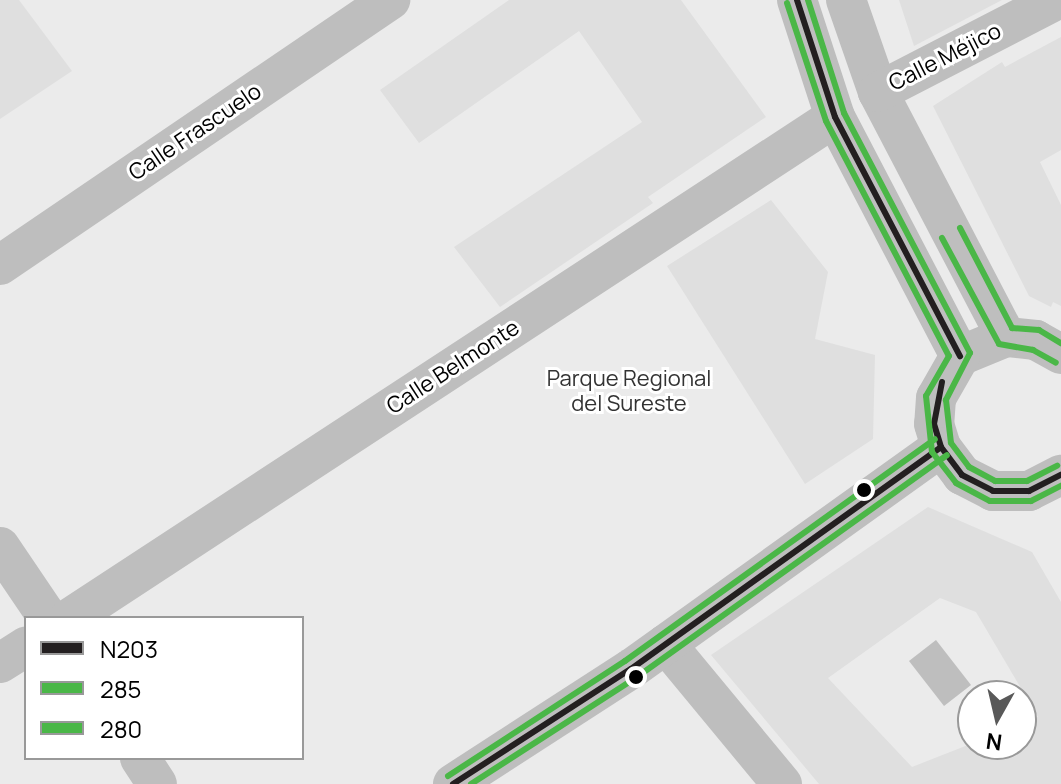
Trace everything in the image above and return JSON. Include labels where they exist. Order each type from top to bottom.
[{"type":"street","name":"Calle Frascuelo","points":[[0,265],[390,0]]},
{"type":"street","points":[[797,0],[835,117],[960,356]]},
{"type":"street","points":[[846,0],[878,92],[1006,337]]},
{"type":"street","name":"Calle Méjico","points":[[878,92],[1056,0]]},
{"type":"street","name":"Calle Belmonte","points":[[73,616],[835,117]]},
{"type":"street","points":[[1061,354],[1036,340],[1006,337],[960,356],[936,398],[941,447],[962,475],[993,491],[1029,491],[1061,476]]},
{"type":"street","points":[[453,784],[666,644],[941,447]]},
{"type":"street","points":[[0,547],[47,616]]},
{"type":"street","points":[[666,644],[782,784]]},
{"type":"street","points":[[0,663],[24,648]]},
{"type":"street","points":[[141,760],[157,784]]},
{"type":"green space","name":"Parque Regional del Sureste","points":[[0,0],[1061,0],[1061,784],[0,784]]},
{"type":"shaded area","points":[[936,640],[967,680],[957,680],[957,696],[944,706],[909,661]]},
{"type":"building","points":[[0,0],[19,0],[72,71],[0,119]]},
{"type":"building","points":[[509,0],[681,0],[766,117],[648,197],[653,203],[500,307],[454,247],[642,122],[579,31],[419,143],[380,90]]},
{"type":"building","points":[[899,0],[1002,0],[914,46]]},
{"type":"building","points":[[1061,37],[1061,150],[1040,162],[1061,205],[1061,306],[1053,302],[1051,307],[1029,296],[933,106],[1002,62],[1005,67]]},
{"type":"building","points":[[771,200],[828,272],[815,339],[875,355],[873,439],[805,484],[667,266]]},
{"type":"building","points":[[928,507],[1032,552],[1061,602],[1061,784],[819,784],[711,655]],"holes":[[[940,598],[976,612],[1016,680],[1037,680],[1037,760],[957,760],[957,749],[912,767],[828,678]]]},
{"type":"transit line","name":"N203","points":[[797,0],[835,117],[960,356]]},
{"type":"transit line","name":"280","points":[[808,0],[844,113],[970,353],[946,400],[951,443],[969,467],[995,481],[1027,481],[1057,466]]},
{"type":"transit line","name":"285","points":[[787,3],[826,121],[949,356],[926,396],[932,452],[956,483],[990,501],[1031,501],[1061,486]]},
{"type":"transit line","name":"280","points":[[960,228],[1012,328],[1039,330],[1061,343]]},
{"type":"transit line","name":"285","points":[[942,238],[999,344],[1033,350],[1056,363]]},
{"type":"transit line","name":"N203","points":[[942,382],[934,424],[941,447],[962,475],[993,491],[1029,491],[1061,475]]},
{"type":"transit line","name":"280","points":[[448,776],[625,661],[935,439]]},
{"type":"transit line","name":"N203","points":[[453,784],[631,669],[941,447]]},
{"type":"transit line","name":"285","points":[[471,784],[637,677],[947,455]]}]
